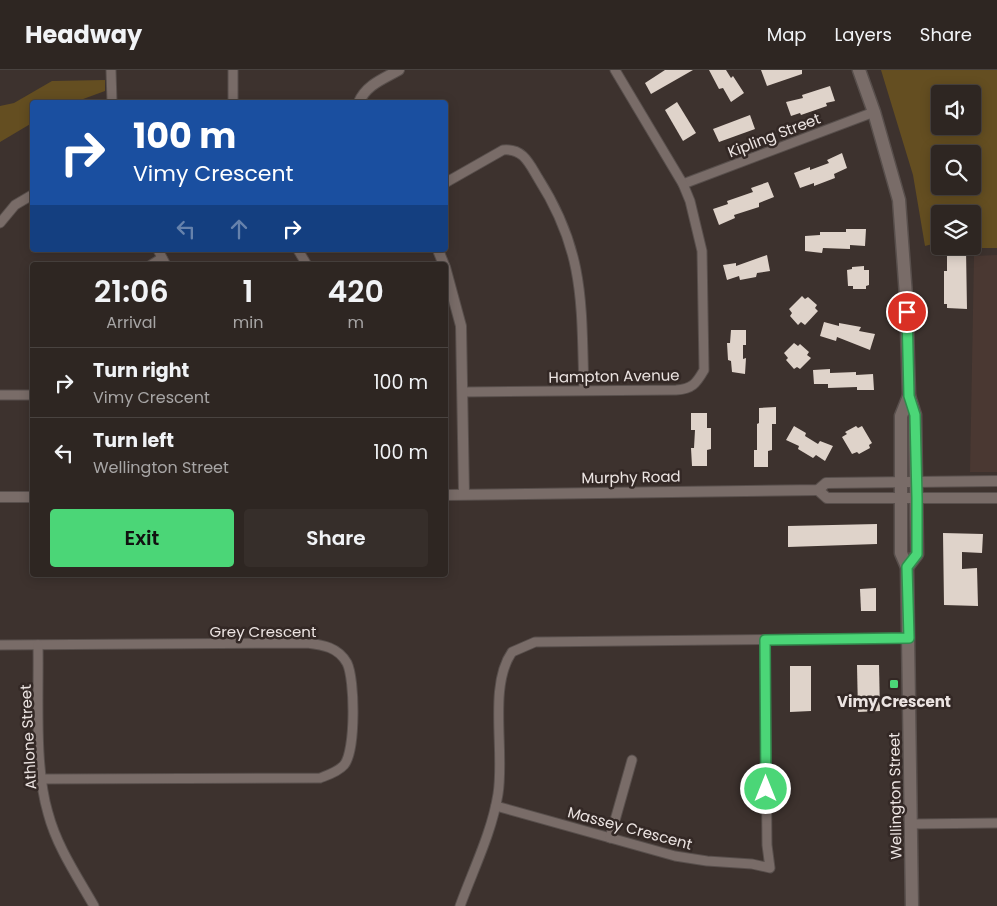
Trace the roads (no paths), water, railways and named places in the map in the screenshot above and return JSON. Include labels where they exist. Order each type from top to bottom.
[{"type":"main road","name":"Wellington Street","points":[[859,70],[874,112],[899,200],[906,296],[909,396],[915,415],[917,498],[917,554],[907,567]]},
{"type":"main road","name":"Wellington Street","points":[[909,396],[901,416],[901,553],[907,567],[912,906]]},
{"type":"street","points":[[111,70],[112,100]]},
{"type":"street","points":[[232,70],[233,100]]},
{"type":"street","points":[[360,100],[364,92],[371,85],[399,70]]},
{"type":"street","name":"Hampton Avenue","points":[[463,392],[689,389],[696,384],[704,370],[702,251],[690,201],[683,184],[615,70]]},
{"type":"street","name":"Kipling Street","points":[[683,184],[874,112]]},
{"type":"street","points":[[448,180],[503,150],[512,149],[520,152],[526,159],[547,192],[565,226],[576,260],[581,297],[584,390]]},
{"type":"street","points":[[0,223],[15,205],[30,196]]},
{"type":"street","points":[[448,277],[462,326],[464,494]]},
{"type":"street","points":[[0,395],[30,396]]},
{"type":"street","name":"Murphy Road","points":[[448,495],[818,490],[826,483],[997,481]]},
{"type":"street","name":"Murphy Road","points":[[818,490],[827,498],[997,498]]},
{"type":"street","points":[[0,497],[30,497]]},
{"type":"street","points":[[460,906],[496,806],[501,757],[500,674],[512,652],[535,642],[909,638]]},
{"type":"street","name":"Massey Crescent","points":[[496,806],[675,856],[707,861],[752,864],[770,868],[767,845],[765,640]]},
{"type":"street","name":"Athlone Street","points":[[38,645],[40,779],[48,814],[63,853],[94,906]]},
{"type":"street","name":"Grey Crescent","points":[[0,646],[327,645],[339,653],[346,662],[351,674],[352,744],[349,756],[343,766],[320,778],[40,779]]},
{"type":"street","points":[[610,838],[632,760]]},
{"type":"street","points":[[912,824],[997,823]]},
{"type":"place","name":"Vimy Crescent","points":[[894,684]]}]
